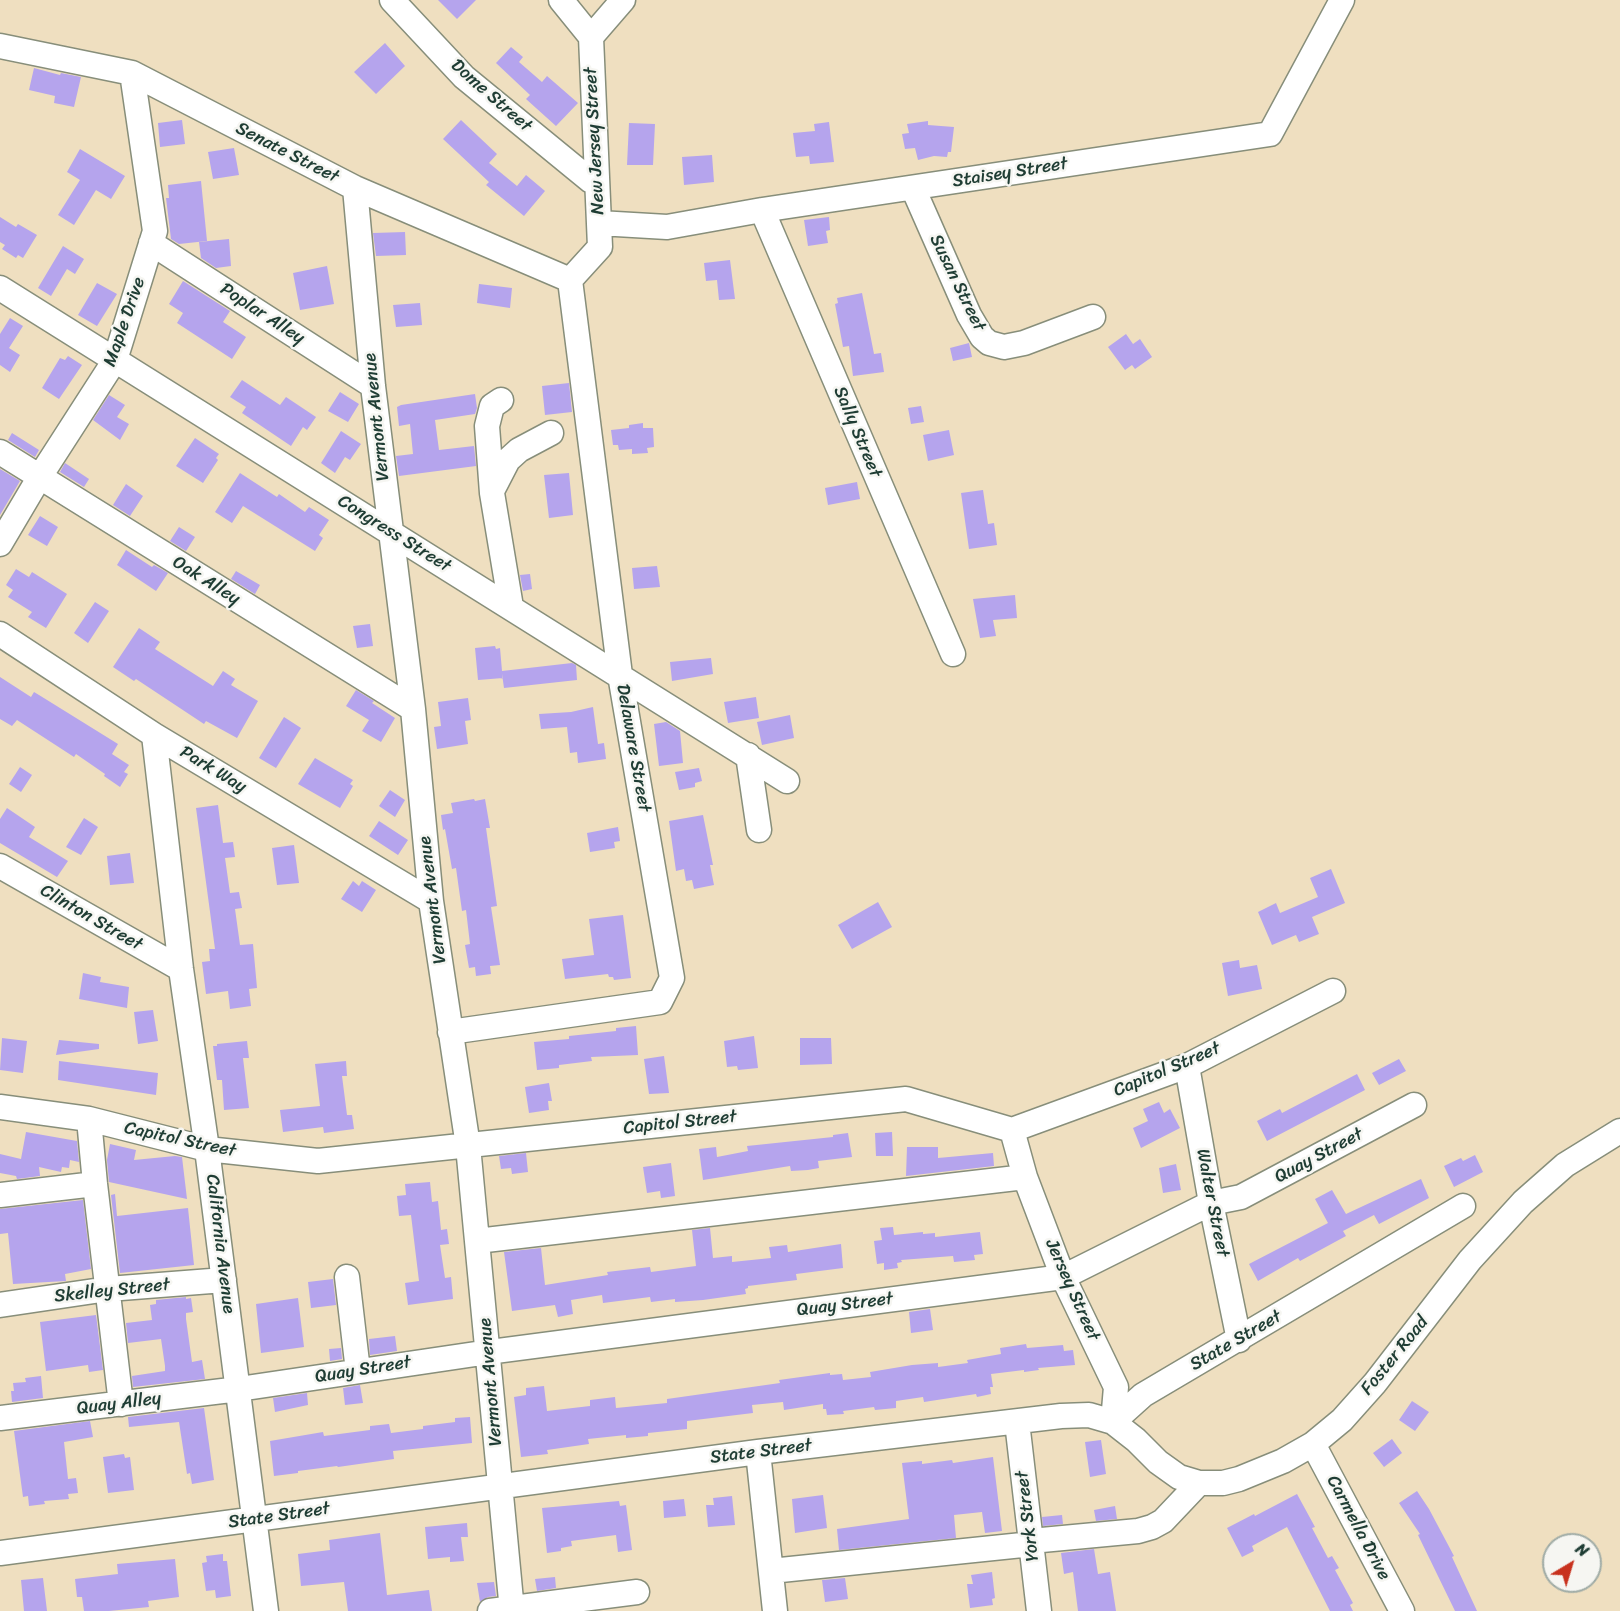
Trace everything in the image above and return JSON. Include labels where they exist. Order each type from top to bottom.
[{"type":"street","name":"Dome Street","points":[[392,0],[464,76],[591,181],[597,181]]},
{"type":"street","points":[[561,0],[591,37],[622,0]]},
{"type":"street","name":"Staisey Street","points":[[599,223],[667,227],[762,210],[1270,134],[1342,0]]},
{"type":"street","name":"New Jersey Street","points":[[570,280],[600,247],[591,37]]},
{"type":"street","name":"Senate Street","points":[[0,46],[132,73],[355,188],[570,280]]},
{"type":"street","name":"Maple Drive","points":[[0,544],[39,478],[115,360],[155,231],[132,73]]},
{"type":"street","name":"Vermont Avenue","points":[[355,188],[373,386],[412,709],[431,900],[468,1146],[489,1352],[505,1610]]},
{"type":"street","name":"Susan Street","points":[[913,188],[969,315],[982,337],[989,343],[1004,346],[1024,343],[1093,317]]},
{"type":"street","name":"Sally Street","points":[[762,210],[952,654]]},
{"type":"street","name":"Poplar Alley","points":[[151,243],[373,386]]},
{"type":"street","name":"Delaware Street","points":[[450,1032],[660,1002],[672,978],[620,675],[570,280]]},
{"type":"street","name":"Congress Street","points":[[0,288],[787,781]]},
{"type":"street","points":[[501,400],[492,406],[488,426],[492,491],[512,607]]},
{"type":"street","points":[[492,491],[513,455],[551,434]]},
{"type":"street","name":"Oak Alley","points":[[0,452],[412,709]]},
{"type":"street","name":"Park Way","points":[[0,634],[154,735],[431,900]]},
{"type":"street","name":"California Avenue","points":[[154,735],[181,969],[207,1149],[266,1611]]},
{"type":"street","points":[[748,755],[759,830]]},
{"type":"street","name":"Clinton Street","points":[[0,866],[181,969]]},
{"type":"street","name":"Capitol Street","points":[[0,1107],[89,1119],[207,1149],[318,1161],[906,1099],[1012,1130],[1187,1066],[1333,991]]},
{"type":"street","name":"Walter Street","points":[[1187,1066],[1211,1203],[1239,1340]]},
{"type":"street","name":"Quay Street","points":[[238,1389],[489,1352],[1064,1276],[1211,1203],[1241,1197],[1414,1105]]},
{"type":"street","points":[[89,1119],[94,1184],[121,1404]]},
{"type":"street","name":"Jersey Street","points":[[1012,1130],[1025,1177],[1064,1276],[1116,1387],[1113,1422]]},
{"type":"street","name":"Foster Road","points":[[1113,1422],[1136,1440],[1158,1462],[1179,1477],[1198,1484],[1223,1483],[1239,1479],[1283,1461],[1313,1444],[1342,1420],[1375,1383],[1470,1260],[1523,1202],[1565,1165],[1620,1131]]},
{"type":"street","points":[[477,1241],[1025,1177]]},
{"type":"street","points":[[0,1195],[94,1184]]},
{"type":"street","name":"State Street","points":[[0,1553],[758,1452],[1061,1416],[1089,1415],[1113,1422],[1143,1395],[1463,1206]]},
{"type":"street","points":[[347,1277],[358,1371]]},
{"type":"street","name":"Skelley Street","points":[[0,1305],[108,1289],[224,1280]]},
{"type":"street","name":"Quay Alley","points":[[0,1418],[238,1389]]},
{"type":"street","name":"York Street","points":[[1017,1422],[1039,1611]]},
{"type":"street","name":"Carmella Drive","points":[[1313,1444],[1402,1611]]},
{"type":"street","points":[[758,1452],[776,1611]]},
{"type":"street","points":[[771,1571],[1138,1530],[1152,1527],[1163,1521],[1198,1484]]},
{"type":"street","points":[[505,1610],[637,1592]]},
{"type":"building","points":[[438,0],[476,0],[457,19]]},
{"type":"building","points":[[385,43],[405,66],[376,94],[354,72]]},
{"type":"building","points":[[511,47],[523,57],[519,62],[542,82],[547,76],[578,103],[556,126],[526,99],[530,95],[496,63]]},
{"type":"building","points":[[34,68],[60,75],[61,73],[81,77],[74,107],[54,103],[55,96],[29,90]]},
{"type":"building","points":[[182,120],[185,144],[160,147],[158,123]]},
{"type":"building","points":[[461,120],[497,154],[489,163],[517,186],[526,175],[545,191],[524,216],[486,185],[489,182],[443,139]]},
{"type":"building","points":[[928,121],[928,125],[954,127],[951,152],[948,152],[947,157],[934,156],[918,160],[915,148],[905,149],[902,134],[909,133],[907,124]]},
{"type":"building","points":[[829,122],[834,162],[810,164],[809,156],[796,157],[793,133],[815,131],[814,124]]},
{"type":"building","points":[[629,123],[655,124],[653,165],[627,165]]},
{"type":"building","points":[[234,148],[239,175],[213,179],[208,152]]},
{"type":"building","points":[[80,149],[125,176],[111,199],[96,190],[74,225],[58,215],[80,180],[67,172]]},
{"type":"building","points":[[712,155],[714,182],[684,185],[682,157]]},
{"type":"building","points":[[201,181],[207,241],[179,244],[171,239],[166,198],[169,198],[168,185]]},
{"type":"building","points":[[0,217],[16,227],[18,224],[37,235],[23,258],[18,255],[16,258],[2,249],[5,245],[0,242]]},
{"type":"building","points":[[829,217],[830,230],[826,231],[828,243],[808,246],[804,220]]},
{"type":"building","points":[[405,232],[406,255],[376,256],[373,233]]},
{"type":"building","points":[[229,239],[231,266],[216,268],[201,258],[199,242]]},
{"type":"building","points":[[63,246],[84,259],[75,274],[67,269],[51,296],[38,288]]},
{"type":"building","points":[[730,260],[735,299],[719,300],[717,280],[706,281],[704,263]]},
{"type":"building","points":[[327,266],[334,304],[300,310],[293,273]]},
{"type":"building","points":[[183,281],[230,311],[223,322],[246,337],[232,359],[177,323],[183,313],[169,304]]},
{"type":"building","points":[[97,283],[117,294],[97,326],[78,315]]},
{"type":"building","points":[[479,284],[512,288],[510,308],[477,303]]},
{"type":"building","points":[[862,293],[874,354],[881,353],[884,372],[853,376],[849,346],[843,347],[835,304],[838,303],[837,298]]},
{"type":"building","points":[[420,303],[422,325],[396,327],[393,305]]},
{"type":"building","points":[[10,318],[23,326],[9,348],[20,355],[10,372],[0,365],[0,334]]},
{"type":"building","points":[[1126,334],[1133,344],[1140,339],[1152,357],[1135,369],[1132,365],[1125,370],[1108,347]]},
{"type":"building","points":[[969,343],[972,357],[953,361],[950,348]]},
{"type":"building","points":[[68,356],[82,365],[59,399],[42,388],[60,358],[65,360]]},
{"type":"building","points":[[242,380],[280,405],[286,397],[316,417],[307,430],[303,427],[291,446],[242,413],[246,407],[230,397]]},
{"type":"building","points":[[569,383],[572,412],[545,415],[542,386]]},
{"type":"building","points":[[340,392],[359,404],[348,422],[328,411]]},
{"type":"building","points":[[475,394],[477,408],[475,414],[435,420],[439,450],[474,446],[476,466],[399,476],[396,456],[413,454],[410,424],[399,426],[397,407]]},
{"type":"building","points":[[109,395],[125,405],[117,417],[129,424],[120,440],[93,420]]},
{"type":"building","points":[[921,406],[924,422],[911,424],[908,408]]},
{"type":"building","points":[[643,423],[643,428],[653,428],[654,447],[647,448],[648,453],[632,454],[632,449],[619,450],[618,445],[613,445],[611,430],[629,428],[629,425]]},
{"type":"building","points":[[949,430],[954,455],[928,461],[923,435]]},
{"type":"building","points":[[341,431],[361,444],[350,460],[345,457],[335,473],[321,463]]},
{"type":"building","points":[[12,433],[39,450],[35,457],[8,440]]},
{"type":"building","points":[[195,438],[219,454],[216,458],[218,460],[203,483],[176,466]]},
{"type":"building","points":[[65,463],[89,479],[84,487],[60,472]]},
{"type":"building","points":[[0,469],[20,481],[0,515]]},
{"type":"building","points":[[240,473],[277,497],[279,494],[305,512],[309,507],[329,520],[319,535],[323,538],[315,551],[243,506],[232,523],[215,512]]},
{"type":"building","points":[[569,473],[573,515],[549,518],[544,475]]},
{"type":"building","points":[[857,482],[860,499],[828,505],[825,488]]},
{"type":"building","points":[[126,484],[143,496],[130,516],[113,505]]},
{"type":"building","points":[[983,490],[988,524],[994,523],[997,545],[969,549],[961,493]]},
{"type":"building","points":[[40,516],[58,527],[47,546],[28,535]]},
{"type":"building","points":[[179,527],[195,537],[186,551],[170,541]]},
{"type":"building","points":[[126,550],[152,567],[154,565],[168,573],[156,591],[117,565]]},
{"type":"building","points":[[657,566],[660,587],[634,589],[632,568]]},
{"type":"building","points":[[16,569],[29,577],[32,572],[67,594],[46,628],[28,617],[32,612],[8,597],[13,590],[6,585]]},
{"type":"building","points":[[236,571],[260,585],[255,594],[231,579]]},
{"type":"building","points":[[530,574],[532,589],[523,591],[520,575]]},
{"type":"building","points":[[1015,595],[1017,618],[993,620],[996,636],[980,638],[973,599]]},
{"type":"building","points":[[95,602],[109,611],[88,643],[74,633]]},
{"type":"building","points":[[370,624],[373,646],[357,648],[353,626]]},
{"type":"building","points":[[139,628],[160,642],[155,649],[213,686],[223,671],[235,679],[231,685],[258,701],[237,738],[206,721],[204,724],[136,679],[134,681],[113,667]]},
{"type":"building","points":[[495,646],[496,649],[500,648],[502,671],[572,663],[576,665],[577,680],[504,688],[503,678],[478,680],[475,648]]},
{"type":"building","points":[[711,658],[713,674],[672,681],[670,662]]},
{"type":"building","points":[[0,677],[31,697],[34,692],[118,744],[112,754],[129,765],[124,772],[128,774],[120,787],[76,754],[74,757],[17,720],[12,726],[0,719]]},
{"type":"building","points":[[356,690],[395,718],[381,742],[362,731],[369,720],[346,706]]},
{"type":"building","points":[[756,697],[759,718],[728,723],[724,702]]},
{"type":"building","points":[[468,698],[471,720],[465,721],[468,744],[437,749],[434,727],[441,726],[438,702]]},
{"type":"building","points":[[593,707],[598,744],[604,743],[606,759],[578,763],[577,752],[570,753],[567,727],[541,729],[539,714],[571,712]]},
{"type":"building","points":[[790,715],[794,738],[762,745],[757,722]]},
{"type":"building","points":[[284,717],[301,728],[276,768],[259,758]]},
{"type":"building","points":[[666,722],[680,731],[683,763],[659,766],[654,724]]},
{"type":"building","points":[[315,758],[353,780],[350,784],[353,786],[340,808],[298,784]]},
{"type":"building","points":[[20,767],[32,775],[21,792],[9,784]]},
{"type":"building","points":[[699,768],[702,781],[695,783],[695,787],[679,790],[675,772]]},
{"type":"building","points":[[390,790],[405,800],[395,817],[379,806]]},
{"type":"building","points":[[474,799],[475,801],[485,799],[490,828],[486,828],[497,906],[491,907],[500,965],[490,966],[491,974],[476,976],[475,967],[469,968],[465,945],[470,944],[466,910],[462,911],[456,868],[452,869],[441,815],[453,813],[451,803]]},
{"type":"building","points":[[218,805],[223,843],[233,842],[235,857],[225,858],[230,893],[239,892],[242,908],[235,909],[240,945],[253,944],[257,988],[249,989],[251,1006],[230,1009],[228,991],[206,994],[202,962],[210,961],[209,949],[215,949],[196,808]]},
{"type":"building","points":[[7,808],[35,827],[29,837],[68,861],[57,877],[0,843],[0,819]]},
{"type":"building","points":[[703,815],[713,865],[710,865],[714,885],[694,889],[692,880],[686,881],[684,869],[676,871],[669,821]]},
{"type":"building","points":[[84,818],[98,827],[81,855],[66,847]]},
{"type":"building","points":[[379,821],[408,840],[398,855],[369,836]]},
{"type":"building","points":[[618,827],[620,841],[614,842],[615,848],[590,852],[587,833]]},
{"type":"building","points":[[294,845],[299,883],[277,885],[272,848]]},
{"type":"building","points":[[130,853],[134,883],[110,885],[107,856]]},
{"type":"building","points":[[1331,869],[1345,903],[1312,917],[1319,934],[1299,942],[1296,935],[1272,945],[1258,912],[1276,903],[1280,913],[1318,897],[1310,878]]},
{"type":"building","points":[[353,881],[359,886],[362,881],[376,890],[362,912],[341,899]]},
{"type":"building","points":[[878,902],[892,927],[852,949],[838,925]]},
{"type":"building","points":[[623,915],[631,978],[614,980],[608,974],[565,979],[562,959],[594,955],[589,919]]},
{"type":"building","points":[[1239,960],[1240,968],[1257,965],[1262,989],[1228,996],[1222,963]]},
{"type":"building","points":[[83,973],[101,977],[100,982],[129,987],[127,1008],[79,999]]},
{"type":"building","points":[[153,1010],[158,1041],[138,1044],[134,1012]]},
{"type":"building","points":[[636,1026],[638,1055],[591,1057],[592,1061],[537,1070],[534,1042],[569,1039],[569,1036],[616,1031],[616,1028]]},
{"type":"building","points":[[754,1036],[758,1068],[738,1070],[737,1066],[727,1067],[724,1041]]},
{"type":"building","points":[[2,1038],[27,1041],[23,1073],[0,1070]]},
{"type":"building","points":[[800,1038],[831,1038],[832,1064],[800,1065]]},
{"type":"building","points":[[59,1040],[99,1044],[99,1049],[56,1055]]},
{"type":"building","points":[[247,1041],[249,1058],[243,1058],[249,1108],[224,1110],[222,1080],[217,1080],[213,1046]]},
{"type":"building","points":[[664,1056],[669,1093],[649,1094],[644,1059]]},
{"type":"building","points":[[1399,1059],[1406,1071],[1379,1085],[1372,1073]]},
{"type":"building","points":[[59,1061],[158,1073],[156,1095],[58,1080]]},
{"type":"building","points":[[346,1061],[347,1076],[342,1076],[347,1115],[352,1115],[354,1129],[324,1133],[323,1127],[283,1132],[280,1110],[320,1106],[315,1064]]},
{"type":"building","points":[[1357,1074],[1365,1090],[1267,1141],[1257,1121],[1280,1109],[1282,1113]]},
{"type":"building","points":[[549,1083],[552,1101],[548,1101],[549,1110],[529,1113],[525,1087]]},
{"type":"building","points":[[1159,1102],[1164,1113],[1170,1109],[1180,1128],[1141,1148],[1133,1128],[1148,1121],[1143,1109]]},
{"type":"building","points":[[26,1132],[77,1141],[79,1162],[70,1160],[69,1168],[62,1167],[61,1172],[39,1167],[40,1176],[17,1179],[16,1176],[0,1173],[0,1154],[21,1159]]},
{"type":"building","points":[[892,1132],[893,1156],[876,1156],[875,1133]]},
{"type":"building","points":[[848,1133],[852,1157],[818,1161],[819,1168],[791,1171],[790,1166],[703,1180],[699,1149],[716,1147],[717,1157],[748,1151],[747,1146],[833,1137],[833,1135]]},
{"type":"building","points":[[110,1144],[136,1150],[134,1160],[182,1157],[187,1199],[109,1182],[107,1160]]},
{"type":"building","points":[[907,1147],[938,1147],[938,1158],[993,1153],[994,1166],[906,1176]]},
{"type":"building","points":[[526,1153],[528,1172],[512,1174],[511,1168],[501,1169],[499,1156]]},
{"type":"building","points":[[1475,1155],[1483,1172],[1454,1187],[1444,1166],[1461,1158],[1463,1161]]},
{"type":"building","points":[[671,1163],[675,1196],[661,1198],[660,1191],[647,1193],[643,1167]]},
{"type":"building","points":[[1176,1164],[1181,1190],[1163,1193],[1159,1168]]},
{"type":"building","points":[[1421,1179],[1429,1198],[1379,1224],[1374,1215],[1343,1231],[1346,1236],[1300,1261],[1298,1258],[1258,1281],[1249,1264],[1328,1223],[1315,1199],[1332,1190],[1346,1214]]},
{"type":"building","points":[[430,1182],[432,1202],[438,1201],[441,1230],[447,1229],[449,1244],[440,1245],[445,1278],[451,1277],[453,1299],[408,1305],[405,1283],[419,1281],[411,1215],[399,1216],[397,1196],[406,1195],[405,1184]]},
{"type":"building","points":[[115,1194],[117,1216],[188,1208],[194,1265],[120,1273],[111,1195]]},
{"type":"building","points":[[83,1200],[91,1269],[65,1274],[66,1281],[13,1284],[8,1233],[0,1234],[0,1209]]},
{"type":"building","points":[[893,1227],[894,1235],[923,1232],[923,1234],[935,1233],[935,1237],[980,1232],[983,1254],[974,1255],[975,1260],[954,1262],[953,1256],[901,1260],[902,1262],[897,1263],[898,1268],[884,1270],[884,1263],[877,1264],[874,1241],[882,1240],[880,1228]]},
{"type":"building","points":[[710,1228],[713,1258],[732,1256],[732,1262],[771,1258],[769,1247],[787,1245],[788,1252],[841,1244],[843,1268],[796,1274],[797,1280],[748,1286],[745,1289],[746,1294],[703,1300],[675,1302],[675,1299],[651,1302],[650,1297],[603,1303],[602,1295],[571,1300],[573,1314],[558,1317],[555,1305],[512,1311],[504,1252],[541,1248],[545,1285],[608,1275],[607,1272],[650,1267],[651,1272],[696,1266],[692,1230]]},
{"type":"building","points":[[333,1279],[336,1305],[311,1308],[308,1282]]},
{"type":"building","points":[[186,1297],[186,1299],[191,1298],[193,1312],[186,1313],[192,1362],[202,1360],[205,1379],[133,1387],[132,1376],[165,1371],[165,1366],[161,1339],[128,1343],[126,1323],[152,1320],[150,1305],[156,1304],[156,1300]]},
{"type":"building","points":[[298,1298],[304,1347],[261,1353],[256,1304]]},
{"type":"building","points":[[930,1309],[933,1330],[911,1333],[909,1312]]},
{"type":"building","points":[[96,1315],[103,1370],[89,1372],[88,1365],[46,1371],[40,1322]]},
{"type":"building","points":[[395,1336],[397,1351],[370,1355],[369,1339]]},
{"type":"building","points":[[1026,1344],[1027,1348],[1063,1345],[1064,1351],[1073,1350],[1075,1365],[991,1374],[993,1387],[990,1387],[991,1394],[977,1397],[976,1394],[924,1402],[923,1397],[896,1401],[896,1408],[875,1410],[874,1407],[843,1411],[844,1414],[827,1415],[823,1404],[784,1410],[783,1402],[752,1405],[753,1413],[687,1421],[687,1429],[648,1433],[648,1436],[626,1438],[626,1435],[588,1439],[589,1444],[547,1450],[548,1454],[521,1457],[514,1397],[526,1395],[526,1388],[544,1386],[547,1411],[590,1406],[590,1400],[615,1397],[616,1408],[667,1403],[667,1399],[780,1383],[779,1380],[830,1373],[830,1375],[842,1374],[843,1380],[871,1377],[870,1372],[912,1365],[938,1363],[938,1367],[968,1363],[967,1360],[1001,1354],[1000,1348]]},
{"type":"building","points":[[341,1348],[342,1359],[330,1361],[329,1349]]},
{"type":"building","points":[[41,1376],[43,1398],[12,1402],[13,1383],[26,1382],[25,1378]]},
{"type":"building","points":[[360,1385],[363,1403],[345,1405],[343,1388]]},
{"type":"building","points":[[307,1393],[308,1405],[275,1412],[273,1398]]},
{"type":"building","points":[[1412,1401],[1429,1412],[1415,1431],[1399,1420]]},
{"type":"building","points":[[204,1408],[214,1480],[192,1484],[190,1473],[187,1474],[179,1422],[129,1427],[128,1417]]},
{"type":"building","points":[[470,1417],[472,1443],[393,1451],[394,1459],[274,1476],[270,1441],[323,1432],[324,1436],[370,1430],[370,1426],[389,1424],[391,1433],[423,1429],[423,1426],[455,1422],[455,1418]]},
{"type":"building","points":[[90,1421],[93,1437],[64,1442],[68,1479],[76,1478],[78,1493],[68,1494],[69,1499],[44,1501],[45,1504],[29,1506],[28,1496],[23,1497],[14,1431]]},
{"type":"building","points":[[1392,1439],[1402,1453],[1384,1467],[1373,1453]]},
{"type":"building","points":[[1101,1440],[1106,1474],[1090,1477],[1085,1442]]},
{"type":"building","points":[[124,1454],[125,1458],[130,1457],[134,1490],[108,1493],[103,1457]]},
{"type":"building","points":[[993,1457],[1002,1531],[985,1533],[982,1512],[954,1515],[956,1538],[839,1550],[837,1529],[909,1519],[902,1463],[922,1461],[922,1464],[952,1460],[953,1463]]},
{"type":"building","points":[[1417,1491],[1454,1556],[1452,1557],[1477,1611],[1455,1611],[1418,1535],[1420,1534],[1399,1503]]},
{"type":"building","points":[[1297,1494],[1315,1527],[1312,1528],[1328,1558],[1332,1556],[1339,1568],[1335,1570],[1353,1603],[1350,1605],[1353,1611],[1330,1611],[1287,1527],[1252,1546],[1254,1551],[1242,1557],[1227,1528]]},
{"type":"building","points":[[823,1495],[827,1528],[795,1533],[792,1499]]},
{"type":"building","points":[[732,1496],[735,1525],[708,1527],[706,1505],[714,1505],[713,1498]]},
{"type":"building","points":[[684,1499],[686,1516],[664,1518],[663,1501]]},
{"type":"building","points":[[619,1501],[620,1506],[626,1505],[632,1550],[618,1552],[616,1535],[571,1541],[572,1546],[561,1548],[561,1551],[547,1553],[542,1508]]},
{"type":"building","points":[[1115,1506],[1117,1519],[1096,1521],[1094,1510]]},
{"type":"building","points":[[1062,1515],[1063,1524],[1043,1526],[1042,1517]]},
{"type":"building","points":[[467,1523],[468,1537],[461,1537],[464,1561],[450,1562],[450,1557],[428,1559],[425,1527]]},
{"type":"building","points":[[380,1533],[387,1595],[429,1590],[432,1611],[348,1611],[344,1582],[301,1586],[298,1554],[330,1550],[329,1540]]},
{"type":"building","points":[[1094,1549],[1098,1574],[1110,1572],[1116,1611],[1078,1611],[1073,1572],[1064,1574],[1061,1553]]},
{"type":"building","points":[[223,1554],[223,1561],[227,1561],[231,1596],[216,1598],[215,1590],[206,1591],[202,1563],[207,1562],[206,1556]]},
{"type":"building","points":[[175,1559],[179,1597],[148,1601],[149,1607],[84,1611],[82,1597],[77,1597],[75,1579],[118,1574],[117,1564]]},
{"type":"building","points":[[992,1572],[995,1598],[992,1599],[993,1605],[970,1608],[967,1584],[973,1584],[971,1575]]},
{"type":"building","points":[[555,1577],[556,1588],[537,1591],[535,1579]]},
{"type":"building","points":[[43,1578],[47,1611],[24,1611],[21,1580]]},
{"type":"building","points":[[845,1578],[848,1599],[825,1602],[822,1580]]},
{"type":"building","points":[[494,1582],[496,1596],[488,1597],[480,1602],[477,1583]]}]
